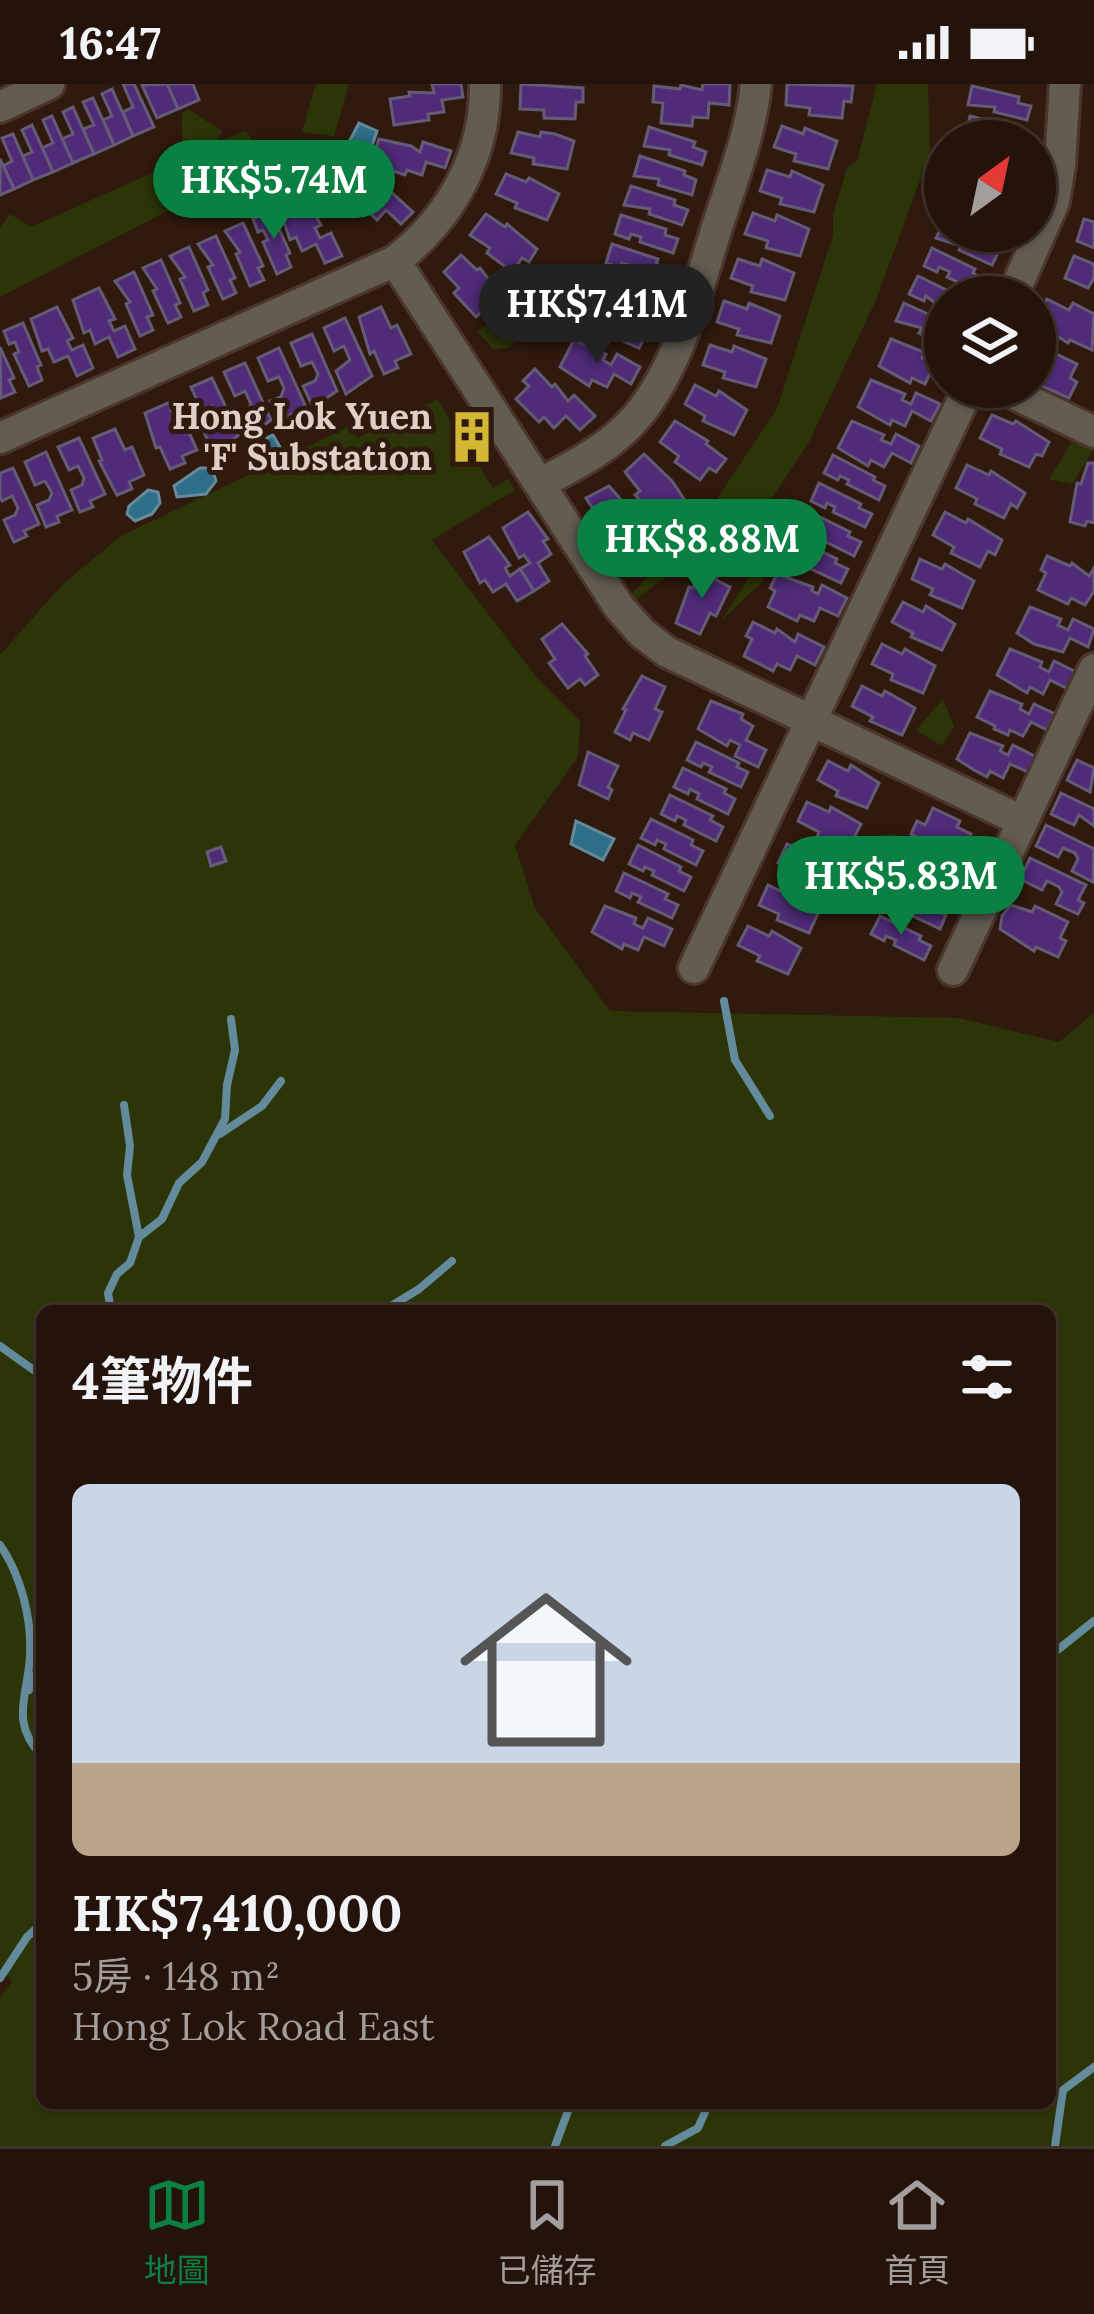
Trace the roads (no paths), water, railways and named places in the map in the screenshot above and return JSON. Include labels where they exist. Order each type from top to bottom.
[{"type":"street","points":[[0,107],[49,84]]},
{"type":"street","points":[[0,438],[395,260],[438,220],[467,173],[484,117],[485,84]]},
{"type":"street","points":[[541,483],[616,438],[645,406],[666,371],[730,188],[756,84]]},
{"type":"street","points":[[1021,276],[1054,202],[1065,84]]},
{"type":"street","points":[[395,260],[619,607],[642,633],[667,652],[1022,821]]},
{"type":"street","points":[[694,968],[960,408]]},
{"type":"street","points":[[1044,408],[1094,432]]},
{"type":"street","points":[[952,970],[1094,669]]},
{"type":"water","points":[[359,123],[377,131],[368,158],[347,146]]},
{"type":"water","points":[[334,152],[350,163],[330,181],[317,163]]},
{"type":"water","points":[[273,435],[284,454],[257,466],[248,447]]},
{"type":"water","points":[[200,468],[212,468],[216,481],[206,494],[177,497],[174,486]]},
{"type":"water","points":[[148,490],[158,492],[160,503],[152,514],[135,521],[127,514],[129,506]]},
{"type":"water","points":[[576,821],[614,839],[603,860],[571,844]]},
{"type":"waterway","points":[[724,1001],[735,1060],[770,1116]]},
{"type":"waterway","points":[[110,1305],[108,1293],[117,1274],[130,1263],[139,1237],[162,1219],[179,1183],[202,1162],[225,1119],[235,1050],[231,1019]]},
{"type":"waterway","points":[[220,1134],[262,1106],[281,1081]]},
{"type":"waterway","points":[[124,1105],[130,1146],[127,1175],[139,1237]]},
{"type":"waterway","points":[[393,1305],[452,1261]]},
{"type":"waterway","points":[[0,1346],[36,1372]]},
{"type":"waterway","points":[[0,1545],[14,1570],[27,1613],[30,1656],[23,1720],[36,1749]]},
{"type":"waterway","points":[[1056,1651],[1094,1621]]},
{"type":"waterway","points":[[29,1690],[36,1673]]},
{"type":"waterway","points":[[0,1978],[36,1929]]},
{"type":"waterway","points":[[1055,2146],[1063,2090],[1094,2067]]},
{"type":"waterway","points":[[555,2146],[569,2109]]},
{"type":"waterway","points":[[665,2146],[698,2128],[706,2109]]},
{"type":"place","name":"Hong Lok Yuen 'F' Substation","points":[[472,437]]}]
